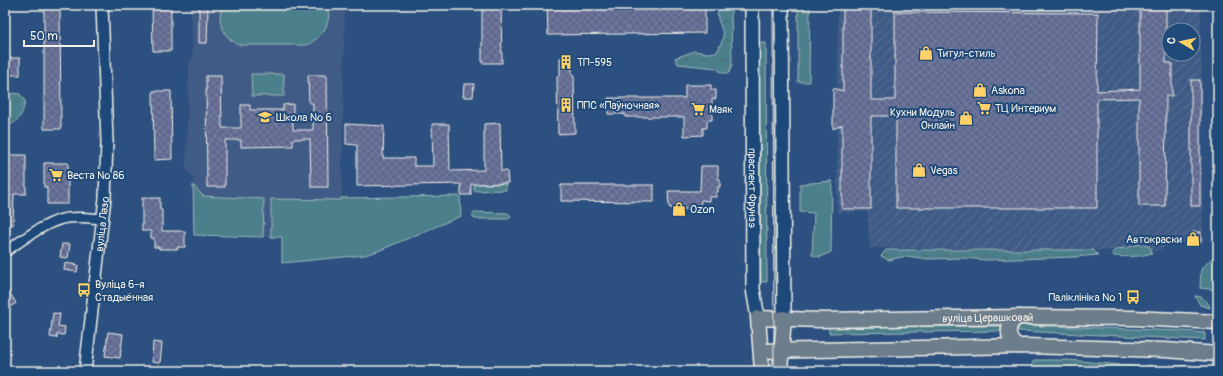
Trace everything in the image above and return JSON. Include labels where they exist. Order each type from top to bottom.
[{"type":"main road","name":"праспект Фрунзэ","points":[[752,5],[753,289],[758,318],[762,371]]},
{"type":"main road","points":[[780,371],[784,318],[782,5]]},
{"type":"main road","name":"вуліца Церашковай","points":[[758,318],[825,320],[1019,316],[1133,318],[1218,322]]},
{"type":"main road","points":[[1019,316],[1012,321],[1008,333],[1012,341],[1019,346]]},
{"type":"main road","points":[[761,351],[1019,346],[1165,350],[1218,354]]},
{"type":"street","name":"вуліца Лазо","points":[[85,371],[103,219],[107,142],[102,5]]},
{"type":"street","points":[[5,252],[48,225],[63,219],[103,219]]},
{"type":"shaded area","name":"Школа № 6","points":[[191,5],[345,5],[341,239],[194,235],[193,177],[186,168],[189,62],[193,58]]},
{"type":"shaded area","points":[[838,5],[1201,5],[1203,245],[1172,243],[1157,251],[870,248],[867,212],[837,212]]},
{"type":"green space","points":[[223,5],[327,5],[329,18],[322,34],[307,45],[239,45],[225,34],[222,28],[220,17]]},
{"type":"green space","points":[[717,5],[731,5],[732,65],[729,73],[722,73],[716,68],[678,64],[675,58],[695,51],[707,53],[717,52],[723,39],[723,33],[718,19]]},
{"type":"green space","points":[[798,5],[810,5],[809,82],[798,82]]},
{"type":"green space","points":[[759,43],[766,43],[767,282],[761,282]]},
{"type":"green space","points":[[251,74],[284,74],[284,96],[252,96]]},
{"type":"green space","points":[[5,92],[20,94],[25,101],[22,113],[17,121],[5,126]]},
{"type":"green space","points":[[779,98],[779,281],[775,281],[775,99]]},
{"type":"green space","points":[[832,181],[831,252],[820,257],[812,255],[814,213],[800,212],[800,184]]},
{"type":"green space","points":[[474,184],[506,184],[506,190],[474,191]]},
{"type":"green space","points":[[193,185],[203,196],[264,199],[263,237],[194,235]]},
{"type":"green space","points":[[460,196],[461,216],[365,255],[282,263],[282,237],[271,237],[271,199],[341,200],[341,198]]},
{"type":"green space","points":[[475,212],[508,213],[511,216],[508,219],[475,219],[472,215]]},
{"type":"green space","points":[[1140,244],[1150,247],[1152,253],[1128,257],[1114,256],[1112,253],[1116,249],[1127,248]]},
{"type":"green space","points":[[886,250],[1093,250],[1098,255],[986,260],[963,258],[928,259],[906,256],[889,260],[881,256]]},
{"type":"green space","points":[[1218,252],[1218,290],[1200,288],[1201,269]]},
{"type":"green space","points":[[1195,296],[1205,299],[1210,308],[1200,305]]},
{"type":"green space","points":[[1019,325],[1185,331],[1205,333],[1205,340],[1018,331]]},
{"type":"green space","points":[[1001,326],[1001,331],[829,333],[829,327]]},
{"type":"green space","points":[[1034,360],[1069,360],[1143,367],[1151,365],[1153,368],[1150,371],[1124,371],[1033,367],[1032,364]]},
{"type":"green space","points":[[1170,365],[1191,365],[1193,369],[1192,371],[1175,371],[1170,370]]},
{"type":"building","points":[[44,5],[60,5],[61,129],[44,129]]},
{"type":"building","points":[[152,5],[171,5],[171,51],[153,51]]},
{"type":"building","points":[[199,5],[208,5],[207,43],[199,43]]},
{"type":"building","points":[[482,5],[501,5],[502,63],[482,63]]},
{"type":"building","points":[[636,5],[636,8],[705,7],[705,33],[548,35],[547,6]]},
{"type":"building","name":"ТЦ Интериум","points":[[1140,5],[1166,5],[1166,22],[1161,22],[1161,62],[1172,63],[1172,96],[1166,96],[1165,206],[1139,206],[1139,98],[1097,99],[1097,208],[896,208],[896,116],[871,116],[871,209],[842,209],[842,125],[833,129],[833,88],[843,91],[843,6],[871,6],[871,100],[895,100],[895,12],[1098,13],[1097,91],[1140,89]]},
{"type":"building","points":[[5,58],[20,58],[20,75],[5,75]]},
{"type":"building","name":"ППС «Паўночная»","points":[[560,58],[572,58],[572,75],[574,75],[575,133],[558,134],[557,76],[560,76]]},
{"type":"building","points":[[308,75],[327,75],[328,187],[311,187],[310,139],[293,139],[293,146],[241,147],[241,140],[225,140],[225,187],[207,187],[206,76],[221,76],[222,128],[241,128],[241,105],[250,105],[250,110],[283,110],[283,105],[293,104],[293,130],[313,130],[313,103],[309,103]]},
{"type":"building","points":[[1191,80],[1200,80],[1200,206],[1191,206]]},
{"type":"building","points":[[464,84],[474,84],[473,97],[463,97]]},
{"type":"building","points":[[685,85],[711,85],[711,90],[716,90],[716,99],[712,99],[712,120],[707,120],[707,128],[703,128],[703,135],[684,136],[684,117],[625,117],[625,114],[608,114],[608,98],[685,98]]},
{"type":"building","points":[[153,91],[171,91],[172,159],[154,160]]},
{"type":"building","points":[[500,123],[501,171],[507,171],[508,183],[471,184],[471,195],[461,195],[461,184],[357,186],[357,145],[346,144],[346,124],[384,126],[383,158],[414,158],[414,166],[433,166],[432,124],[449,124],[450,171],[484,170],[484,124]]},
{"type":"building","points":[[7,155],[26,155],[26,194],[14,194],[13,225],[5,225]]},
{"type":"building","name":"Веста № 86","points":[[44,163],[68,163],[68,204],[47,204],[47,187],[44,187]]},
{"type":"building","points":[[701,166],[718,166],[720,187],[718,187],[718,192],[716,192],[716,197],[709,197],[709,201],[701,200],[700,209],[673,209],[669,207],[668,191],[700,191]]},
{"type":"building","points":[[561,185],[654,185],[654,202],[561,201]]},
{"type":"building","points":[[142,198],[160,198],[160,210],[162,210],[162,231],[185,231],[185,247],[178,247],[178,249],[159,249],[159,247],[154,247],[154,238],[151,238],[151,231],[142,231]]},
{"type":"building","points":[[1193,232],[1201,232],[1201,242],[1193,242]]},
{"type":"building","points":[[62,244],[70,244],[68,258],[60,257]]},
{"type":"building","points":[[65,263],[78,265],[77,272],[64,270]]},
{"type":"building","points":[[5,285],[16,303],[5,310]]},
{"type":"building","points":[[53,313],[60,314],[58,326],[65,327],[64,335],[57,334],[57,338],[50,337]]},
{"type":"building","points":[[108,332],[123,334],[120,358],[105,356]]},
{"type":"building","points":[[153,342],[162,343],[160,363],[152,362]]},
{"type":"tram line","points":[[773,5],[774,371]]},
{"type":"place","name":"Титул-cтиль","points":[[926,53]]},
{"type":"place","name":"ТП-595","points":[[566,62]]},
{"type":"place","name":"Askona","points":[[980,90]]},
{"type":"place","name":"ППС «Паўночная»","points":[[566,105]]},
{"type":"place","name":"ТЦ Интериум","points":[[984,108]]},
{"type":"place","name":"Маяк","points":[[698,109]]},
{"type":"place","name":"Школа № 6","points":[[265,117]]},
{"type":"place","name":"Кухни Модуль Онлайн","points":[[966,118]]},
{"type":"place","name":"Vegas","points":[[919,170]]},
{"type":"place","name":"Веста № 86","points":[[56,175]]},
{"type":"place","name":"Ozon","points":[[679,209]]},
{"type":"place","name":"Автокраски","points":[[1193,239]]},
{"type":"place","name":"Вуліца 6-я Стадыённая","points":[[84,290]]},
{"type":"place","name":"Паліклініка № 1","points":[[1133,297]]}]
